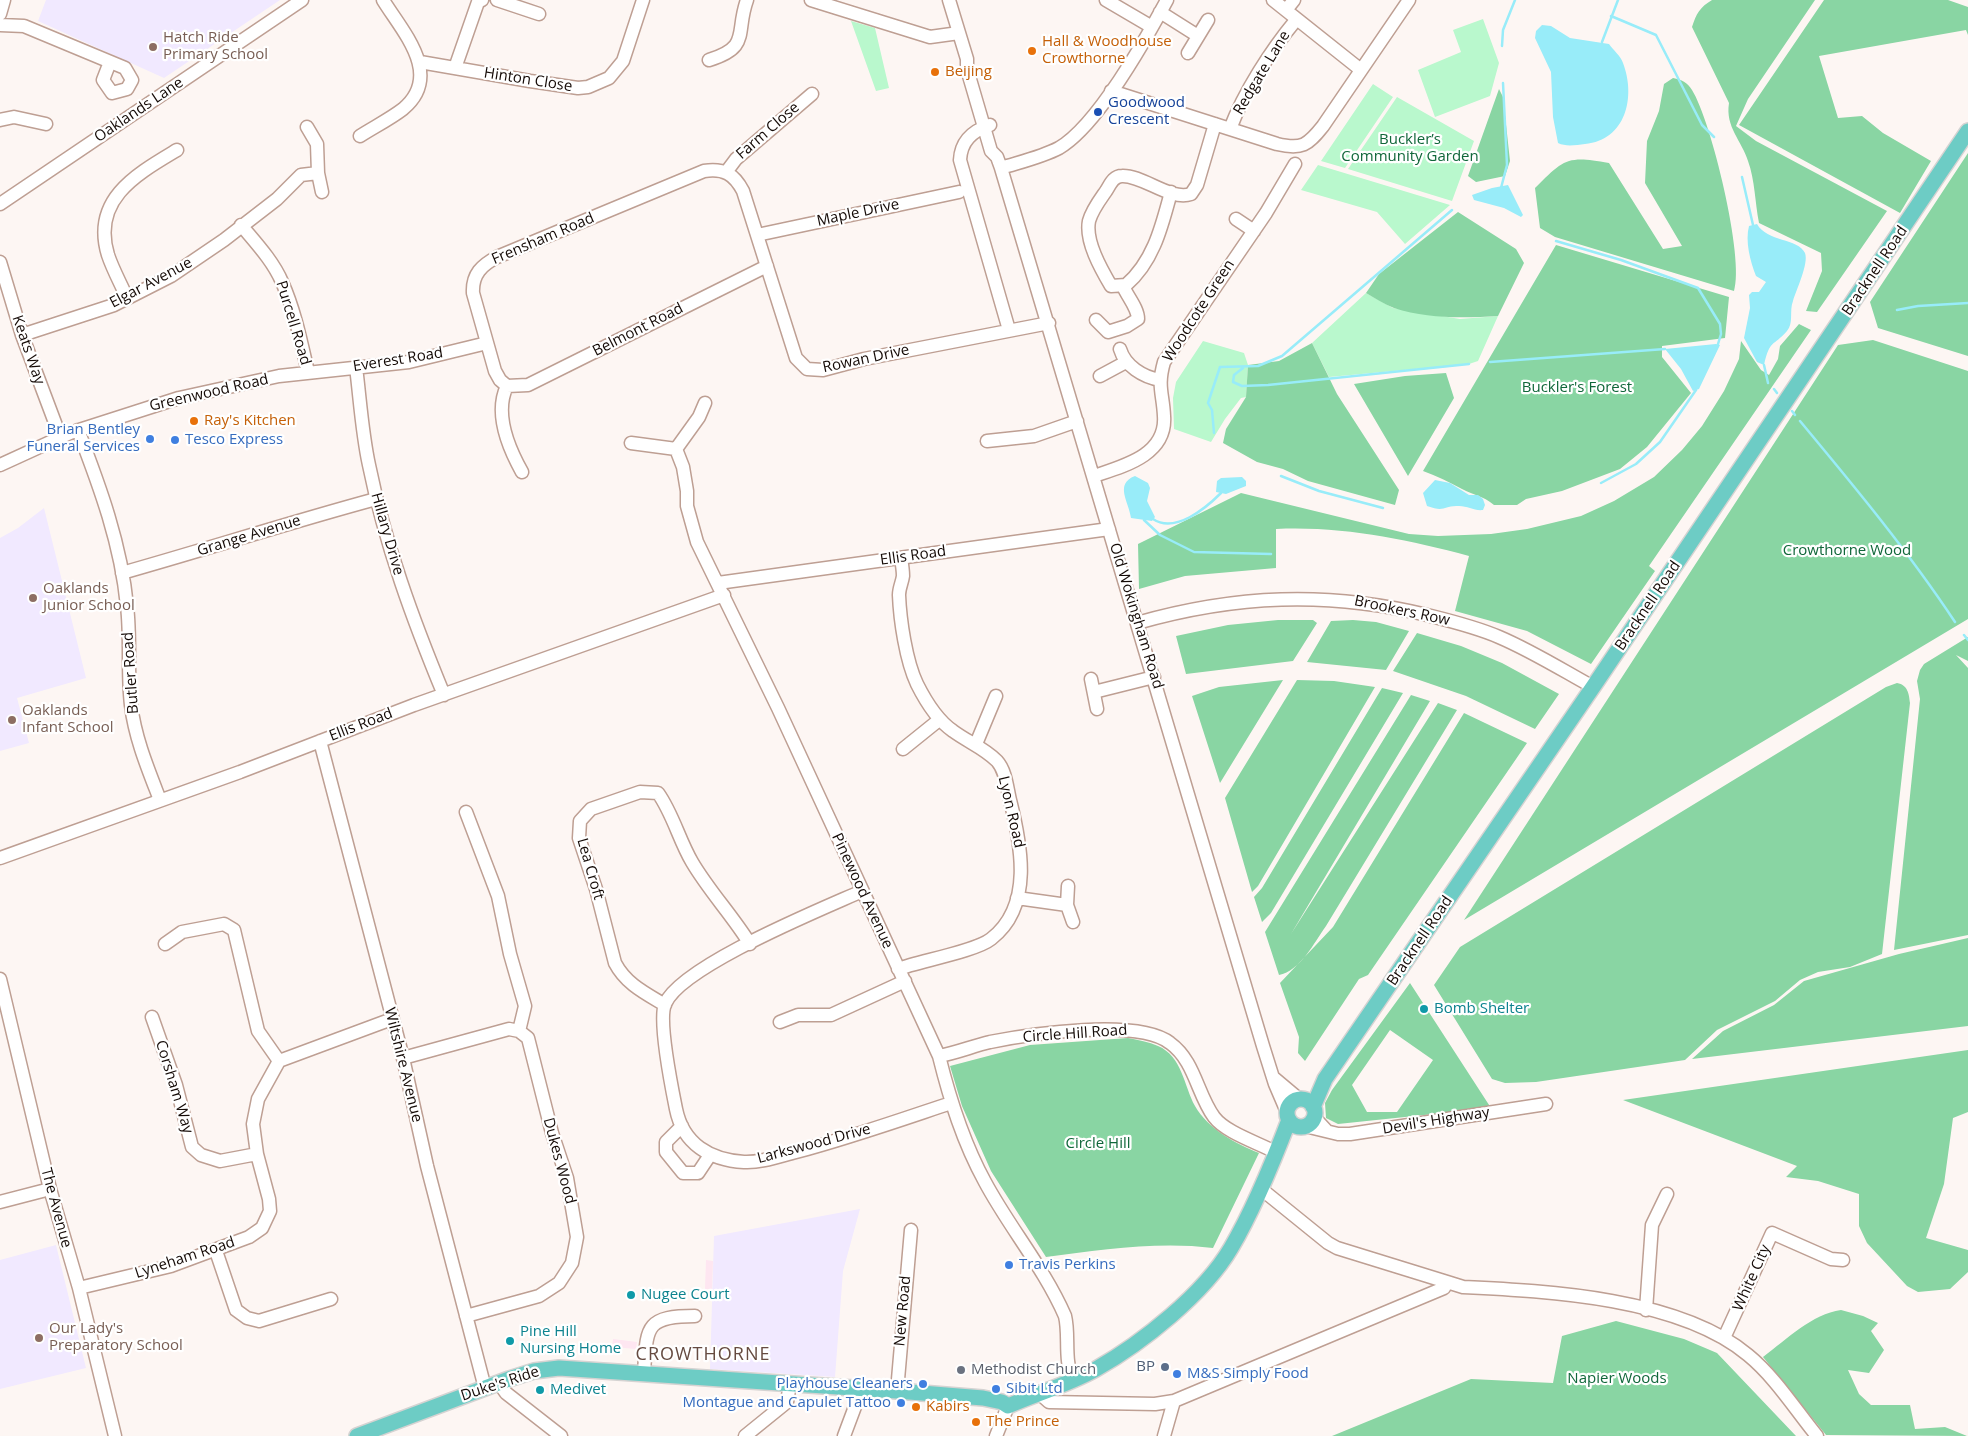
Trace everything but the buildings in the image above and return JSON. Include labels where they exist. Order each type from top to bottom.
[{"type":"main road","name":"Bracknell Road","points":[[1008,1406],[1074,1380],[1126,1351],[1162,1323],[1193,1294],[1231,1249],[1278,1151],[1301,1113],[1593,687],[1968,132]]},
{"type":"main road","name":"Duke's Ride","points":[[357,1436],[524,1374],[552,1369],[644,1373],[862,1388],[983,1398],[1002,1402],[1008,1406]]},
{"type":"street","points":[[0,14],[4,0]]},
{"type":"street","name":"Oaklands Lane","points":[[0,204],[302,0]]},
{"type":"street","points":[[360,136],[404,108],[416,91],[420,76],[420,62],[417,52],[383,0]]},
{"type":"street","points":[[456,68],[478,2],[482,0]]},
{"type":"street","points":[[497,0],[539,14]]},
{"type":"street","name":"Hinton Close","points":[[420,62],[578,88],[598,84],[609,78],[623,61],[644,0]]},
{"type":"street","points":[[718,62],[738,44],[747,0]]},
{"type":"street","points":[[812,0],[930,37],[959,32]]},
{"type":"street","name":"Old Wokingham Road","points":[[949,0],[967,59],[974,67],[988,126],[999,149],[999,162],[1049,323],[1273,1076],[1301,1113]]},
{"type":"street","points":[[1106,0],[1152,27]]},
{"type":"street","points":[[999,162],[1050,152],[1066,143],[1090,119],[1111,91],[1167,0]]},
{"type":"street","points":[[1273,0],[1361,70]]},
{"type":"street","points":[[1286,10],[1294,0]]},
{"type":"street","points":[[1111,91],[1284,146],[1306,145],[1323,126],[1408,0]]},
{"type":"street","points":[[1160,12],[1198,36]]},
{"type":"street","points":[[1188,53],[1208,20]]},
{"type":"street","name":"Redgate Lane","points":[[1230,129],[1236,112],[1281,38],[1296,20]]},
{"type":"street","points":[[0,25],[24,26],[110,62]]},
{"type":"street","name":"Farm Close","points":[[727,171],[736,159],[812,94]]},
{"type":"street","points":[[0,120],[14,117],[46,124]]},
{"type":"street","points":[[1171,192],[1164,222],[1156,242],[1130,281],[1123,286],[1111,286],[1101,270],[1088,231],[1093,210],[1116,177],[1131,177],[1171,192],[1188,196],[1194,192],[1216,124]]},
{"type":"street","points":[[988,126],[972,133],[961,149],[960,160],[1010,330]]},
{"type":"street","points":[[308,127],[317,144],[318,173],[322,192]]},
{"type":"street","points":[[127,298],[108,255],[104,230],[108,212],[119,190],[134,176],[177,150]]},
{"type":"street","name":"Woodcote Green","points":[[1094,476],[1143,457],[1156,445],[1164,425],[1160,380],[1164,362],[1266,213],[1295,164]]},
{"type":"street","name":"Frensham Road","points":[[507,386],[500,380],[495,371],[473,285],[477,273],[482,266],[497,257],[704,171],[715,169],[727,171]]},
{"type":"street","name":"Rowan Drive","points":[[727,171],[738,183],[757,235],[796,358],[806,369],[823,370],[864,359],[1049,323]]},
{"type":"street","name":"Elgar Avenue","points":[[22,334],[114,305],[171,276],[224,240],[286,193],[301,175],[318,173]]},
{"type":"street","name":"Maple Drive","points":[[757,235],[959,192]]},
{"type":"street","points":[[1236,219],[1254,230]]},
{"type":"street","name":"Purcell Road","points":[[241,226],[268,258],[282,281],[297,328],[308,372]]},
{"type":"street","name":"Keats Way","points":[[0,262],[22,334],[60,436]]},
{"type":"street","name":"Belmont Road","points":[[507,386],[528,385],[767,266]]},
{"type":"street","points":[[1096,320],[1108,332],[1127,326],[1138,319],[1138,312],[1130,302],[1123,286]]},
{"type":"street","name":"Everest Road","points":[[308,372],[409,362],[487,343]]},
{"type":"street","points":[[1120,350],[1126,362],[1132,368],[1160,380]]},
{"type":"street","points":[[1100,376],[1126,362]]},
{"type":"street","name":"Hillary Drive","points":[[356,367],[367,455],[376,498],[399,578],[444,695]]},
{"type":"street","name":"Greenwood Road","points":[[0,465],[60,436],[179,398],[240,384],[308,372]]},
{"type":"street","points":[[507,386],[500,406],[510,451],[522,472]]},
{"type":"street","points":[[631,443],[676,449],[679,441],[699,417],[705,403]]},
{"type":"street","points":[[987,442],[1034,436],[1077,421]]},
{"type":"street","name":"Butler Road","points":[[78,430],[106,503],[122,573],[127,607],[131,705],[138,741],[160,800]]},
{"type":"street","name":"Pinewood Avenue","points":[[676,449],[683,467],[690,523],[697,542],[724,595],[939,1056],[951,1103],[965,1141],[984,1181],[1066,1316],[1069,1333],[1069,1368],[1074,1380]]},
{"type":"street","name":"Grange Avenue","points":[[122,573],[238,541],[288,523],[376,498]]},
{"type":"street","name":"Ellis Road","points":[[718,583],[1109,529]]},
{"type":"street","name":"Lyon Road","points":[[898,969],[974,947],[991,939],[1005,924],[1017,898],[1021,874],[1021,843],[1005,778],[999,763],[976,744],[953,732],[940,720],[915,681],[908,658],[899,597],[903,573],[901,558]]},
{"type":"street","name":"Ellis Road","points":[[0,858],[444,695],[724,595]]},
{"type":"street","name":"Brookers Row","points":[[1137,623],[1208,606],[1241,601],[1304,599],[1361,602],[1389,606],[1473,627],[1544,658],[1593,687]]},
{"type":"street","points":[[1094,692],[1154,676]]},
{"type":"street","points":[[1091,679],[1097,709]]},
{"type":"street","points":[[976,744],[996,696]]},
{"type":"street","points":[[903,749],[940,720]]},
{"type":"street","name":"Wiltshire Avenue","points":[[320,741],[403,1058],[426,1166],[466,1316],[492,1385]]},
{"type":"street","name":"Lea Croft","points":[[665,1005],[634,987],[620,973],[615,963],[596,889],[579,838],[580,822],[591,809],[640,792],[658,793],[666,804],[691,860],[716,899],[735,919],[750,944]]},
{"type":"street","points":[[403,1058],[509,1029],[519,1031],[525,1006],[510,954],[498,896],[466,812]]},
{"type":"street","points":[[1068,886],[1066,905],[1072,922]]},
{"type":"street","points":[[665,1005],[674,992],[708,964],[750,944],[777,928],[862,890]]},
{"type":"street","points":[[1017,898],[1066,905]]},
{"type":"street","points":[[165,944],[182,932],[224,924],[234,930],[258,1031],[279,1061],[392,1019]]},
{"type":"street","name":"The Avenue","points":[[0,979],[50,1188],[79,1288],[115,1436]]},
{"type":"street","points":[[780,1022],[798,1015],[830,1015],[905,981]]},
{"type":"street","name":"Larkswood Drive","points":[[665,1005],[664,1023],[671,1084],[682,1126],[693,1142],[710,1155],[745,1162],[773,1157],[826,1144],[951,1103]]},
{"type":"street","name":"Corsham Way","points":[[152,1017],[176,1085],[192,1147],[201,1156],[220,1161],[257,1154]]},
{"type":"street","name":"Circle Hill Road","points":[[939,1056],[990,1042],[1052,1033],[1141,1030],[1170,1042],[1191,1066],[1199,1091],[1215,1118],[1243,1137],[1278,1151]]},
{"type":"street","name":"Dukes Wood","points":[[466,1316],[539,1296],[559,1283],[572,1262],[578,1236],[567,1178],[552,1133],[528,1038],[519,1031]]},
{"type":"street","name":"Lyneham Road","points":[[79,1288],[171,1266],[216,1251],[249,1237],[262,1228],[270,1212],[269,1199],[257,1154],[253,1124],[258,1099],[279,1061]]},
{"type":"street","name":"Devil's Highway","points":[[1301,1113],[1326,1131],[1350,1134],[1546,1104]]},
{"type":"street","points":[[682,1126],[666,1142],[666,1152],[683,1173],[698,1173],[710,1155]]},
{"type":"street","points":[[0,1202],[50,1188]]},
{"type":"street","points":[[1260,1188],[1337,1248],[1463,1286],[1584,1296],[1686,1321],[1724,1338],[1749,1355],[1817,1436]]},
{"type":"street","points":[[1646,1310],[1652,1225],[1667,1194]]},
{"type":"street","name":"New Road","points":[[896,1391],[911,1230]]},
{"type":"street","name":"White City","points":[[1724,1338],[1772,1233],[1831,1260],[1843,1260]]},
{"type":"street","points":[[216,1251],[236,1310],[248,1318],[259,1321],[331,1299]]},
{"type":"street","points":[[1040,1394],[1049,1402],[1155,1404],[1174,1401],[1444,1288],[1447,1282]]},
{"type":"street","points":[[644,1373],[646,1335],[655,1323],[672,1316],[695,1316]]},
{"type":"street","points":[[745,1436],[787,1402],[790,1384]]},
{"type":"street","points":[[492,1385],[506,1393],[561,1436]]},
{"type":"street","points":[[844,1436],[862,1388]]},
{"type":"street","points":[[1164,1436],[1174,1401]]},
{"type":"street","points":[[996,1436],[1008,1406]]},
{"type":"shaded area","name":"Hatch Ride Primary School","points":[[46,0],[280,0],[164,78],[38,21]]},
{"type":"shaded area","name":"Oaklands Junior School","points":[[44,508],[86,678],[17,698],[29,743],[0,751],[0,538],[18,528]]},
{"type":"shaded area","points":[[860,1209],[843,1271],[835,1377],[710,1369],[714,1236]]},
{"type":"shaded area","name":"Our Lady's Preparatory School","points":[[56,1245],[86,1368],[0,1389],[0,1260]]},
{"type":"shaded area","points":[[706,1260],[713,1261],[712,1289],[705,1289]]},
{"type":"shaded area","points":[[613,1339],[637,1342],[636,1349],[612,1347]]},
{"type":"green space","points":[[1712,0],[1815,0],[1748,99],[1736,126],[1756,141],[1887,211],[1817,312],[1806,311],[1822,271],[1821,253],[1759,223],[1750,168],[1729,119],[1729,103],[1692,27],[1699,11]]},
{"type":"green space","points":[[1824,0],[1948,0],[1968,7],[1968,35],[1966,30],[1819,56],[1838,118],[1862,116],[1883,133],[1931,161],[1900,213],[1739,125]]},
{"type":"green space","points":[[1483,19],[1499,63],[1490,96],[1435,117],[1418,70],[1461,52],[1453,30]]},
{"type":"green space","points":[[851,21],[875,28],[889,88],[876,91]]},
{"type":"green space","points":[[1673,78],[1684,82],[1692,90],[1700,106],[1717,158],[1731,221],[1735,250],[1736,274],[1734,291],[1555,237],[1540,228],[1535,188],[1560,165],[1584,159],[1609,163],[1663,249],[1682,246],[1645,183],[1647,141],[1659,111],[1664,84]]},
{"type":"green space","name":"Buckler’s Community Garden","points":[[1373,84],[1393,97],[1345,168],[1321,161]]},
{"type":"green space","points":[[1499,89],[1503,97],[1510,161],[1505,176],[1476,182],[1468,176]]},
{"type":"green space","name":"Buckler’s Community Garden","points":[[1397,97],[1474,141],[1452,201],[1348,169]]},
{"type":"green space","points":[[1968,153],[1968,356],[1878,328],[1870,302]]},
{"type":"green space","points":[[1318,165],[1450,205],[1405,244],[1377,212],[1301,190]]},
{"type":"green space","points":[[1458,212],[1516,249],[1524,263],[1498,316],[1432,316],[1407,312],[1383,303],[1366,293],[1379,274]]},
{"type":"green space","name":"Buckler's Forest","points":[[1556,245],[1729,297],[1725,338],[1662,346],[1662,357],[1691,393],[1647,447],[1620,469],[1562,491],[1526,499],[1517,505],[1494,505],[1482,497],[1423,471]]},
{"type":"green space","points":[[1366,293],[1393,308],[1460,319],[1498,316],[1478,361],[1469,364],[1329,377],[1312,343]]},
{"type":"green space","points":[[1799,324],[1811,330],[1649,566],[1655,571],[1591,664],[1527,631],[1455,611],[1469,556],[1374,535],[1325,530],[1276,529],[1276,568],[1185,576],[1139,589],[1138,544],[1241,493],[1409,534],[1438,536],[1491,534],[1527,529],[1581,516],[1614,501],[1654,477],[1682,450],[1702,426],[1724,391],[1739,359],[1741,341],[1761,370],[1769,375],[1778,359],[1780,346]]},
{"type":"green space","name":"Crowthorne Wood","points":[[1873,340],[1968,371],[1968,619],[1464,920],[1838,345]]},
{"type":"green space","points":[[1203,341],[1244,353],[1248,365],[1246,397],[1241,398],[1211,442],[1174,429],[1173,398],[1176,382]]},
{"type":"green space","points":[[1312,343],[1337,394],[1399,490],[1395,505],[1308,481],[1283,469],[1257,462],[1223,443],[1226,429],[1246,397],[1248,365],[1279,361]]},
{"type":"green space","points":[[1446,373],[1454,398],[1408,476],[1354,384],[1405,376]]},
{"type":"green space","points":[[1278,620],[1313,620],[1317,623],[1293,661],[1186,674],[1176,636],[1228,625]]},
{"type":"green space","points":[[1331,621],[1376,622],[1409,631],[1386,670],[1307,662]]},
{"type":"green space","points":[[1417,633],[1461,646],[1502,663],[1559,694],[1535,729],[1466,696],[1393,671]]},
{"type":"green space","points":[[1968,637],[1968,661],[1956,655],[1968,668],[1968,935],[1894,950],[1920,699],[1917,681],[1924,664]]},
{"type":"green space","points":[[1283,680],[1220,783],[1192,696],[1219,687]]},
{"type":"green space","points":[[1297,680],[1334,681],[1375,687],[1258,886],[1252,892],[1225,798]]},
{"type":"green space","points":[[1897,683],[1906,688],[1910,703],[1882,954],[1850,967],[1818,972],[1800,980],[1775,1001],[1717,1030],[1685,1060],[1536,1082],[1505,1083],[1492,1079],[1434,985],[1460,947],[1886,687]]},
{"type":"green space","points":[[1382,688],[1403,693],[1271,913],[1262,922],[1254,897],[1262,888]]},
{"type":"green space","points":[[1411,695],[1430,701],[1291,934],[1438,703],[1457,710],[1317,940],[1294,968],[1279,975],[1265,932]]},
{"type":"green space","points":[[1464,713],[1527,743],[1368,975],[1359,979],[1305,1061],[1298,1053],[1299,1037],[1280,983],[1333,927]]},
{"type":"green space","points":[[1968,938],[1968,1026],[1692,1059],[1723,1031],[1774,1005],[1804,981],[1899,954]]},
{"type":"green space","points":[[1410,983],[1491,1108],[1338,1124],[1326,1118],[1325,1103],[1332,1090]],"holes":[[[1390,1030],[1433,1060],[1397,1112],[1367,1112],[1352,1085]]]},
{"type":"green space","name":"Circle Hill","points":[[1128,1038],[1151,1043],[1166,1051],[1177,1064],[1195,1106],[1207,1122],[1223,1135],[1259,1153],[1213,1248],[1171,1245],[1150,1246],[1046,1257],[991,1171],[962,1106],[950,1066],[1030,1045]]},
{"type":"green space","points":[[1968,1050],[1968,1112],[1953,1118],[1944,1184],[1926,1238],[1968,1250],[1968,1272],[1950,1289],[1918,1292],[1907,1286],[1867,1243],[1859,1226],[1859,1194],[1818,1181],[1786,1177],[1797,1166],[1623,1100]]},
{"type":"green space","points":[[1841,1310],[1863,1316],[1878,1323],[1871,1331],[1884,1350],[1869,1373],[1848,1370],[1859,1394],[1871,1405],[1910,1405],[1915,1429],[1945,1427],[1967,1436],[1826,1435],[1763,1357],[1810,1322],[1830,1312]]},
{"type":"green space","name":"Napier Woods","points":[[1616,1321],[1684,1339],[1717,1353],[1796,1436],[1332,1436],[1471,1379],[1553,1383],[1562,1336]]},
{"type":"water","points":[[1542,25],[1551,26],[1570,38],[1609,44],[1622,60],[1627,76],[1628,103],[1618,126],[1599,141],[1571,145],[1558,143],[1553,117],[1551,72],[1535,38],[1536,31]]},
{"type":"water","points":[[1508,185],[1523,215],[1521,217],[1504,208],[1474,200],[1472,195],[1492,188]]},
{"type":"water","points":[[1757,224],[1768,234],[1801,248],[1806,258],[1804,270],[1792,305],[1789,328],[1770,347],[1764,365],[1757,362],[1744,338],[1750,308],[1749,295],[1752,292],[1759,292],[1766,282],[1756,276],[1749,251],[1749,226]]},
{"type":"water","points":[[1720,345],[1699,389],[1693,391],[1681,369],[1665,349]]},
{"type":"water","points":[[1135,476],[1148,483],[1150,488],[1147,501],[1155,517],[1152,521],[1131,518],[1124,489],[1129,479]]},
{"type":"water","points":[[1242,477],[1246,481],[1246,486],[1226,494],[1216,492],[1217,481],[1221,478]]},
{"type":"water","points":[[1435,480],[1450,483],[1469,495],[1478,495],[1483,499],[1485,505],[1483,510],[1462,506],[1438,509],[1427,506],[1423,493]]},
{"type":"waterway","points":[[1502,46],[1503,30],[1515,0]]},
{"type":"waterway","points":[[1602,42],[1618,0]]},
{"type":"waterway","points":[[1611,16],[1656,35],[1702,125],[1714,137]]},
{"type":"waterway","points":[[1501,188],[1507,165],[1503,83]]},
{"type":"waterway","points":[[1742,177],[1753,225]]},
{"type":"waterway","points":[[1214,433],[1212,410],[1208,403],[1220,367],[1258,366],[1282,356],[1452,210]]},
{"type":"waterway","points":[[1556,241],[1621,260],[1698,288],[1720,324],[1721,334],[1718,344]]},
{"type":"waterway","points":[[1897,310],[1918,306],[1968,303]]},
{"type":"waterway","points":[[1490,362],[1665,349]]},
{"type":"waterway","points":[[1243,368],[1234,375],[1233,382],[1242,386],[1268,385],[1469,364]]},
{"type":"waterway","points":[[1764,365],[1768,383]]},
{"type":"waterway","points":[[1774,389],[1777,393]]},
{"type":"waterway","points":[[1601,483],[1636,464],[1660,442],[1696,390]]},
{"type":"waterway","points":[[1792,411],[1795,415]]},
{"type":"waterway","points":[[1800,421],[1900,544],[1955,622]]},
{"type":"waterway","points":[[1281,476],[1319,491],[1383,508]]},
{"type":"waterway","points":[[1153,519],[1162,523],[1180,521],[1199,512],[1221,493]]},
{"type":"waterway","points":[[1144,520],[1160,535],[1194,552],[1271,554]]},
{"type":"waterway","points":[[1964,635],[1968,640]]},
{"type":"place","name":"Hatch Ride Primary School","points":[[153,47]]},
{"type":"place","name":"Hall & Woodhouse Crowthorne","points":[[1032,51]]},
{"type":"place","name":"Beijing","points":[[935,72]]},
{"type":"place","name":"Goodwood Crescent","points":[[1098,112]]},
{"type":"place","name":"Ray's Kitchen","points":[[194,421]]},
{"type":"place","name":"Brian Bentley Funeral Services","points":[[150,439]]},
{"type":"place","name":"Tesco Express","points":[[175,440]]},
{"type":"place","name":"Oaklands Junior School","points":[[33,598]]},
{"type":"place","name":"Oaklands Infant School","points":[[12,720]]},
{"type":"place","name":"Bomb Shelter","points":[[1424,1009]]},
{"type":"place","name":"Travis Perkins","points":[[1009,1265]]},
{"type":"place","name":"Nugee Court","points":[[631,1295]]},
{"type":"place","name":"Our Lady's Preparatory School","points":[[39,1338]]},
{"type":"place","name":"Pine Hill Nursing Home","points":[[510,1341]]},
{"type":"place","name":"BP","points":[[1165,1367]]},
{"type":"place","name":"Methodist Church","points":[[961,1370]]},
{"type":"place","name":"M&S Simply Food","points":[[1177,1374]]},
{"type":"place","name":"Playhouse Cleaners","points":[[923,1384]]},
{"type":"place","name":"Sibit Ltd","points":[[996,1389]]},
{"type":"place","name":"Medivet","points":[[540,1390]]},
{"type":"place","name":"Montague and Capulet Tattoo","points":[[901,1403]]},
{"type":"place","name":"Kabirs","points":[[916,1407]]},
{"type":"place","name":"The Prince","points":[[976,1422]]},
{"type":"district","name":"CROWTHORNE","points":[[703,1355]]}]
